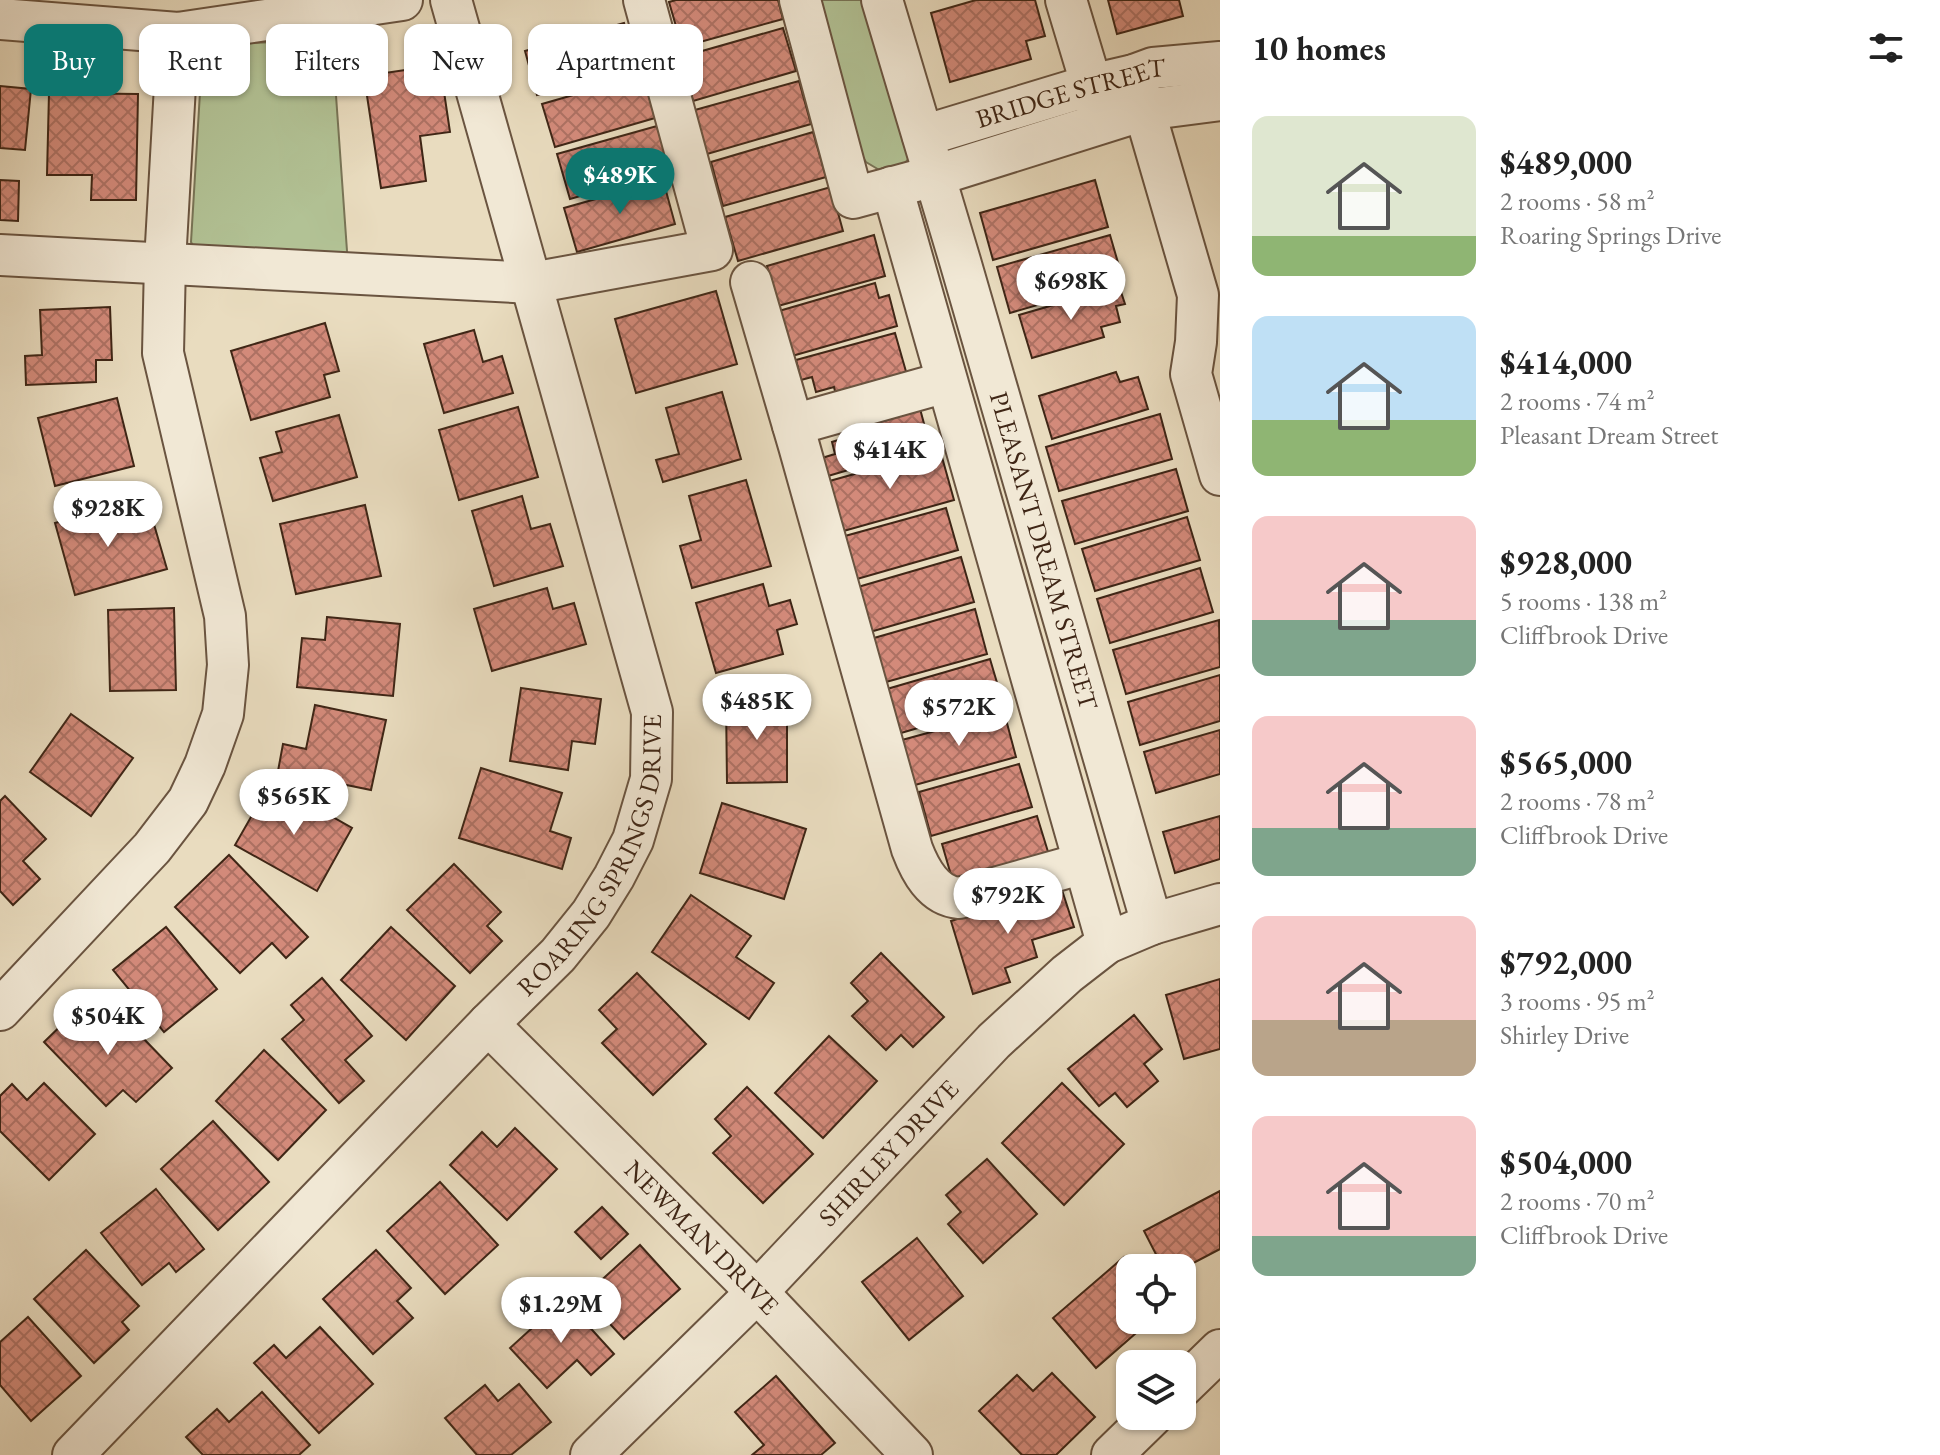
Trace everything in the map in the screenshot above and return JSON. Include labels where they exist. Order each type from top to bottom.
[{"type":"street","points":[[239,24],[402,0]]},
{"type":"street","name":"ROARING SPRINGS DRIVE","points":[[73,1455],[558,955],[591,914],[614,877],[633,840],[651,779],[652,712],[451,0]]},
{"type":"street","points":[[0,255],[532,283],[712,250],[644,0]]},
{"type":"street","name":"BRIDGE STREET","points":[[800,0],[853,198],[934,176],[1096,104]]},
{"type":"street","points":[[882,0],[934,176]]},
{"type":"street","points":[[1066,0],[1096,104]]},
{"type":"street","points":[[0,19],[139,30]]},
{"type":"street","name":"BRIDGE STREET","points":[[1139,93],[1153,68],[1220,62]]},
{"type":"street","points":[[1139,93],[1209,296],[1191,374],[1220,475]]},
{"type":"street","name":"BRIDGE STREET","points":[[923,136],[1139,93],[1220,100]]},
{"type":"street","points":[[0,1010],[152,848],[188,801],[223,714],[228,665],[225,616],[163,353],[174,96]]},
{"type":"street","name":"PLEASANT DREAM STREET","points":[[934,176],[1152,924]]},
{"type":"street","name":"PLEASANT DREAM STREET","points":[[892,187],[1107,943]]},
{"type":"street","points":[[751,282],[920,869],[937,889],[959,898],[1084,863]]},
{"type":"street","points":[[793,425],[946,382]]},
{"type":"street","name":"SHIRLEY DRIVE","points":[[591,1455],[757,1292],[994,1041],[1067,974],[1107,943],[1152,924],[1220,904]]},
{"type":"street","name":"NEWMAN DRIVE","points":[[488,1024],[757,1292],[912,1455]]},
{"type":"street","points":[[1196,1373],[1220,1350]]},
{"type":"street","points":[[1112,1455],[1138,1430]]},
{"type":"green space","points":[[817,0],[875,0],[911,156],[905,163],[881,171],[866,162],[861,154]]},
{"type":"green space","points":[[266,42],[266,96],[336,96],[348,265],[195,250],[191,242],[200,96],[250,96],[250,43]]},
{"type":"building","points":[[778,0],[783,19],[703,41],[703,24],[675,24],[669,2]]},
{"type":"building","points":[[976,0],[1035,0],[1045,36],[1026,41],[1031,59],[950,82],[931,13]]},
{"type":"building","points":[[1108,0],[1179,0],[1183,16],[1117,34]]},
{"type":"building","points":[[783,28],[796,71],[693,101],[692,96],[703,96],[703,51]]},
{"type":"building","points":[[404,70],[404,96],[445,96],[450,132],[420,136],[426,181],[381,188],[367,96],[388,96],[388,73]]},
{"type":"building","points":[[799,81],[811,124],[707,154],[695,110]]},
{"type":"building","points":[[0,86],[24,88],[24,96],[30,96],[25,150],[0,148]]},
{"type":"building","points":[[138,94],[136,200],[91,200],[92,175],[47,175],[49,96]]},
{"type":"building","points":[[570,96],[649,96],[655,118],[555,147],[542,104]]},
{"type":"building","points":[[657,126],[670,170],[570,199],[557,154]]},
{"type":"building","points":[[813,132],[826,177],[723,206],[711,162]]},
{"type":"building","points":[[0,180],[19,181],[18,221],[0,220]]},
{"type":"building","points":[[663,180],[675,224],[577,252],[564,208]]},
{"type":"building","points":[[1095,180],[1108,227],[993,260],[980,213]]},
{"type":"building","points":[[831,187],[843,231],[738,261],[725,217]]},
{"type":"building","points":[[874,235],[885,276],[778,306],[767,266]]},
{"type":"building","points":[[1110,235],[1123,280],[1010,313],[997,267]]},
{"type":"building","points":[[875,283],[879,298],[889,295],[897,326],[792,356],[779,311]]},
{"type":"building","points":[[1119,286],[1125,304],[1116,306],[1120,322],[1101,327],[1104,337],[1032,358],[1019,315]]},
{"type":"building","points":[[716,291],[737,364],[636,393],[615,319]]},
{"type":"building","points":[[110,307],[112,360],[96,360],[96,382],[26,385],[25,356],[42,355],[40,310]]},
{"type":"building","points":[[325,323],[339,371],[324,375],[330,397],[251,420],[231,351]]},
{"type":"building","points":[[474,330],[483,362],[502,356],[513,393],[444,413],[424,344]]},
{"type":"building","points":[[895,333],[907,375],[836,395],[834,387],[816,392],[812,377],[801,380],[796,360]]},
{"type":"building","points":[[1116,372],[1120,382],[1138,377],[1148,409],[1052,439],[1039,396]]},
{"type":"building","points":[[722,392],[741,459],[663,482],[656,460],[679,454],[666,408]]},
{"type":"building","points":[[117,398],[134,466],[55,486],[38,418]]},
{"type":"building","points":[[919,405],[930,446],[828,476],[822,458],[835,454],[832,442],[851,436],[847,426]]},
{"type":"building","points":[[518,407],[538,477],[459,500],[439,430]]},
{"type":"building","points":[[1160,414],[1172,459],[1059,491],[1046,447]]},
{"type":"building","points":[[339,415],[357,477],[273,501],[260,458],[282,452],[276,432]]},
{"type":"building","points":[[940,450],[954,500],[840,532],[826,482]]},
{"type":"building","points":[[1176,469],[1188,511],[1075,544],[1062,501]]},
{"type":"building","points":[[746,480],[771,566],[692,588],[680,546],[701,540],[689,496]]},
{"type":"building","points":[[522,496],[531,529],[550,524],[563,566],[494,586],[472,511]]},
{"type":"building","points":[[124,504],[131,527],[153,521],[167,569],[75,595],[55,523]]},
{"type":"building","points":[[365,505],[381,576],[296,594],[280,524]]},
{"type":"building","points":[[946,508],[958,550],[857,579],[845,536]]},
{"type":"building","points":[[1187,517],[1200,560],[1095,591],[1082,549]]},
{"type":"building","points":[[961,557],[974,602],[870,632],[858,587]]},
{"type":"building","points":[[1200,568],[1213,612],[1110,643],[1097,599]]},
{"type":"building","points":[[763,584],[769,606],[790,600],[797,624],[777,630],[783,654],[716,673],[696,603]]},
{"type":"building","points":[[547,588],[553,609],[574,603],[586,644],[492,671],[474,609]]},
{"type":"building","points":[[174,608],[176,690],[110,691],[108,610]]},
{"type":"building","points":[[975,609],[987,654],[886,682],[874,638]]},
{"type":"building","points":[[327,617],[400,624],[393,696],[297,687],[302,638],[325,640]]},
{"type":"building","points":[[1219,620],[1220,667],[1126,694],[1113,650]]},
{"type":"building","points":[[990,659],[1003,703],[901,733],[887,689]]},
{"type":"building","points":[[1220,675],[1220,721],[1140,745],[1128,702]]},
{"type":"building","points":[[521,688],[601,699],[595,744],[572,741],[568,770],[510,761]]},
{"type":"building","points":[[726,701],[787,701],[787,782],[727,783]]},
{"type":"building","points":[[315,705],[386,720],[371,790],[278,771],[283,744],[306,749]]},
{"type":"building","points":[[1004,712],[1016,757],[915,785],[902,740]]},
{"type":"building","points":[[71,714],[133,758],[91,816],[30,772]]},
{"type":"building","points":[[1220,730],[1220,774],[1156,793],[1144,752]]},
{"type":"building","points":[[1019,764],[1032,807],[931,836],[919,792]]},
{"type":"building","points":[[481,768],[562,793],[550,831],[571,838],[562,869],[459,838]]},
{"type":"building","points":[[271,782],[352,828],[317,891],[235,845]]},
{"type":"building","points":[[5,796],[46,839],[23,861],[40,879],[13,905],[0,891],[0,801]]},
{"type":"building","points":[[722,803],[806,829],[784,899],[700,873]]},
{"type":"building","points":[[1037,816],[1049,855],[953,882],[942,844]]},
{"type":"building","points":[[1220,816],[1220,859],[1175,873],[1163,832]]},
{"type":"building","points":[[229,855],[308,937],[286,958],[272,943],[240,973],[175,907]]},
{"type":"building","points":[[454,864],[501,912],[487,926],[502,941],[470,973],[407,910]]},
{"type":"building","points":[[1061,887],[1074,927],[1032,940],[1037,957],[1005,968],[1010,982],[973,994],[951,921]]},
{"type":"building","points":[[691,895],[751,936],[736,957],[774,983],[749,1019],[652,952]]},
{"type":"building","points":[[166,927],[217,989],[164,1032],[113,970]]},
{"type":"building","points":[[391,927],[455,986],[406,1040],[341,980]]},
{"type":"building","points":[[881,953],[944,1017],[913,1047],[901,1035],[886,1050],[852,1016],[868,1001],[851,983]]},
{"type":"building","points":[[637,973],[706,1044],[653,1095],[602,1043],[617,1029],[599,1010]]},
{"type":"building","points":[[322,978],[372,1036],[345,1060],[364,1081],[339,1103],[282,1039],[304,1020],[291,1005]]},
{"type":"building","points":[[1220,979],[1220,1049],[1184,1059],[1166,995]]},
{"type":"building","points":[[78,1009],[98,1029],[117,1011],[172,1068],[136,1102],[123,1090],[106,1106],[44,1042]]},
{"type":"building","points":[[1134,1015],[1162,1049],[1144,1064],[1158,1081],[1127,1107],[1115,1093],[1099,1106],[1068,1069]]},
{"type":"building","points":[[829,1036],[877,1081],[823,1138],[775,1093]]},
{"type":"building","points":[[264,1050],[326,1110],[278,1160],[216,1101]]},
{"type":"building","points":[[44,1083],[95,1134],[49,1180],[0,1131],[0,1096],[12,1084],[27,1100]]},
{"type":"building","points":[[1062,1083],[1124,1144],[1064,1205],[1002,1143]]},
{"type":"building","points":[[747,1087],[813,1154],[763,1203],[713,1153],[731,1136],[715,1119]]},
{"type":"building","points":[[213,1121],[269,1182],[218,1230],[161,1169]]},
{"type":"building","points":[[515,1128],[557,1169],[507,1220],[450,1165],[482,1132],[497,1147]]},
{"type":"building","points":[[987,1159],[1037,1214],[983,1263],[948,1224],[961,1212],[946,1195]]},
{"type":"building","points":[[440,1182],[498,1245],[445,1294],[387,1231]]},
{"type":"building","points":[[156,1189],[204,1249],[176,1272],[169,1263],[142,1285],[101,1233]]},
{"type":"building","points":[[1220,1191],[1220,1249],[1196,1262],[1196,1254],[1156,1254],[1144,1231]]},
{"type":"building","points":[[602,1207],[628,1234],[601,1259],[575,1232]]},
{"type":"building","points":[[917,1238],[963,1296],[909,1340],[862,1282]]},
{"type":"building","points":[[640,1245],[680,1289],[624,1339],[584,1296]]},
{"type":"building","points":[[86,1250],[139,1306],[122,1322],[129,1330],[94,1363],[34,1299]]},
{"type":"building","points":[[376,1250],[411,1288],[397,1301],[413,1318],[373,1354],[323,1299]]},
{"type":"building","points":[[1116,1264],[1116,1334],[1135,1334],[1096,1368],[1053,1318]]},
{"type":"building","points":[[564,1299],[614,1354],[591,1375],[577,1360],[547,1388],[510,1348]]},
{"type":"building","points":[[28,1317],[81,1376],[31,1421],[0,1385],[0,1342]]},
{"type":"building","points":[[320,1327],[373,1384],[319,1433],[254,1363],[274,1345],[286,1358]]},
{"type":"building","points":[[1052,1373],[1095,1417],[1056,1455],[1022,1455],[979,1411],[1017,1375],[1033,1391]]},
{"type":"building","points":[[776,1376],[835,1443],[821,1455],[752,1455],[764,1445],[735,1412]]},
{"type":"building","points":[[519,1384],[551,1422],[511,1455],[477,1455],[445,1418],[485,1385],[498,1401]]},
{"type":"building","points":[[262,1392],[310,1445],[299,1455],[203,1455],[186,1437],[217,1409],[229,1422]]}]
